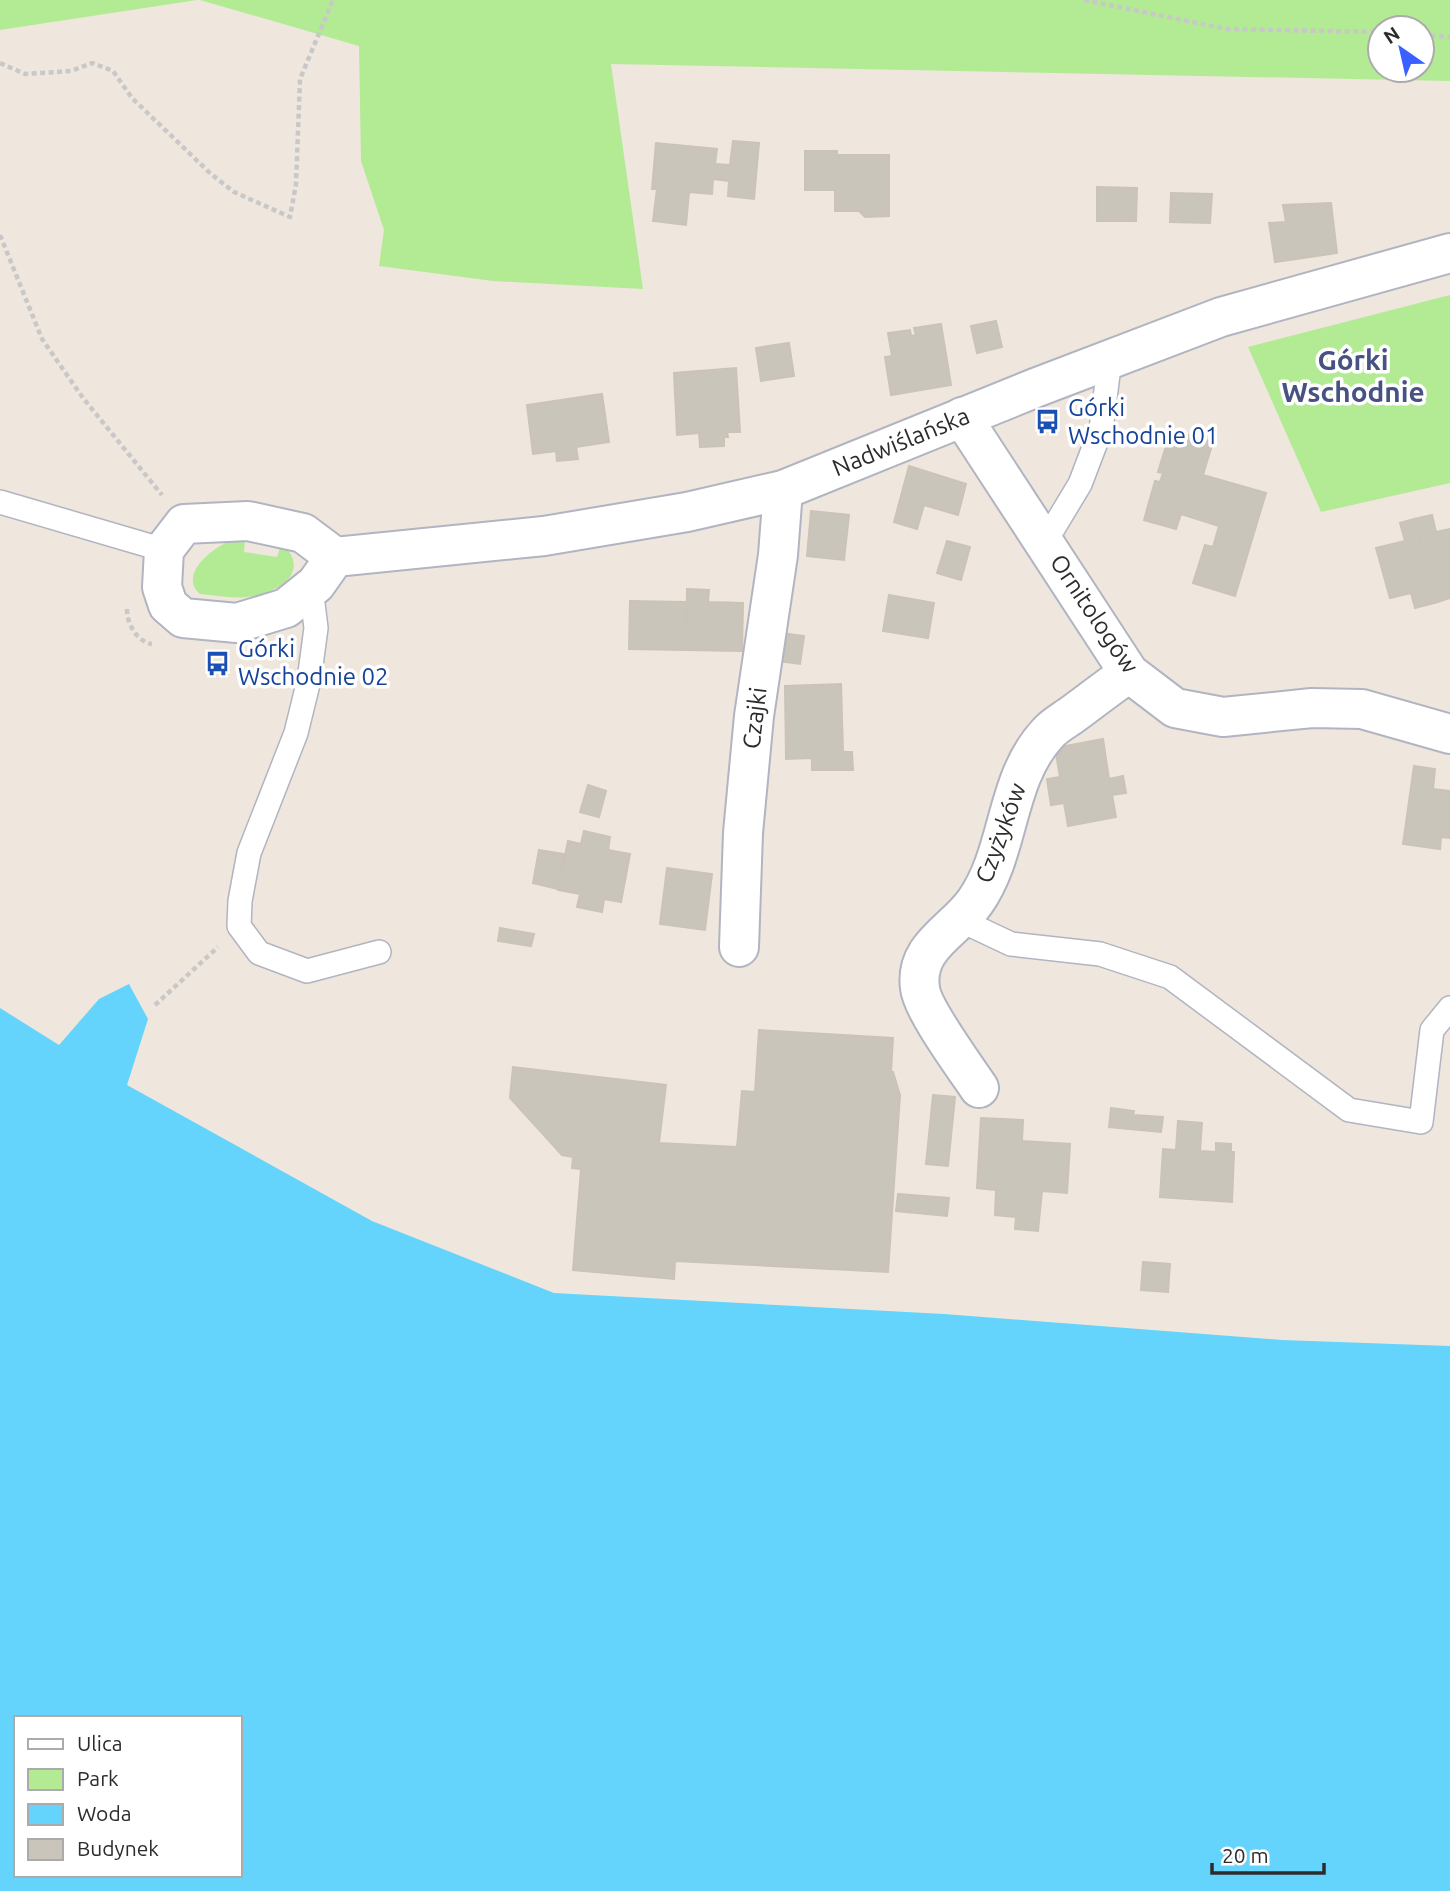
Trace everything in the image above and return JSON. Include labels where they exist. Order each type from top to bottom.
[{"type":"street","name":"Nadwiślańska","points":[[335,557],[544,536],[687,512],[782,490],[1220,317],[1450,253]]},
{"type":"street","name":"Ornitologów","points":[[962,417],[1129,673],[1175,708],[1223,717],[1312,708],[1362,709],[1450,734]]},
{"type":"street","name":"Czajki","points":[[739,947],[743,833],[754,716],[778,555],[782,490]]},
{"type":"street","points":[[248,521],[303,533],[335,557],[310,589],[285,608],[237,623],[183,618],[168,605],[162,587],[174,537],[248,521]]},
{"type":"street","name":"Czyżyków","points":[[979,1088],[926,1006],[920,989],[920,971],[937,938],[975,903],[992,867],[1015,792],[1031,755],[1049,732],[1129,673]]},
{"type":"lane","points":[[1045,542],[1080,484],[1101,429],[1110,359]]},
{"type":"lane","points":[[0,502],[174,537]]},
{"type":"lane","points":[[310,589],[316,628],[309,680],[296,733],[248,853],[239,926],[260,953],[307,971],[379,952]]},
{"type":"lane","points":[[957,919],[1011,944],[1100,954],[1170,977],[1349,1110],[1422,1122],[1432,1030],[1450,1008]]},
{"type":"path","points":[[0,62],[24,74],[71,71],[92,63],[113,71],[132,98],[211,174],[234,192],[290,217],[296,184],[300,79],[333,0]]},
{"type":"path","points":[[1084,0],[1227,29],[1366,32]]},
{"type":"path","points":[[0,235],[42,340],[174,537]]},
{"type":"path","points":[[156,1005],[239,926]]},
{"type":"green space","points":[[0,0],[197,0],[0,30]]},
{"type":"green space","points":[[200,0],[1450,0],[1450,81],[1436,81],[1436,14],[1366,14],[1366,79],[611,64],[643,289],[493,281],[379,266],[384,230],[361,161],[359,46]]},
{"type":"green space","points":[[1450,295],[1450,483],[1321,512],[1248,347]]},
{"type":"green space","points":[[230,541],[245,541],[244,552],[277,557],[280,548],[288,550],[294,569],[290,577],[275,589],[255,596],[235,598],[200,594],[194,587],[195,571],[207,556]]},
{"type":"water","points":[[129,984],[148,1019],[127,1085],[372,1221],[554,1293],[944,1314],[1282,1340],[1450,1346],[1450,1891],[0,1891],[0,1008],[59,1045],[99,999]]},
{"type":"building","points":[[733,141],[759,143],[754,199],[728,196],[729,181],[713,179],[712,194],[689,192],[686,225],[653,221],[657,189],[652,189],[656,143],[717,149],[715,164],[730,165]]},
{"type":"building","points":[[805,151],[837,151],[837,155],[889,155],[889,216],[865,217],[859,211],[835,211],[835,190],[805,190]]},
{"type":"building","points":[[1097,187],[1137,188],[1136,221],[1097,221]]},
{"type":"building","points":[[1171,193],[1212,194],[1210,223],[1170,222]]},
{"type":"building","points":[[1331,203],[1337,253],[1275,262],[1269,223],[1286,222],[1283,205]]},
{"type":"building","points":[[996,321],[1002,347],[977,353],[971,326]]},
{"type":"building","points":[[941,324],[951,385],[891,395],[885,357],[892,356],[888,333],[910,330],[911,336],[916,335],[914,328]]},
{"type":"building","points":[[789,343],[794,376],[761,381],[756,348]]},
{"type":"building","points":[[736,368],[740,432],[727,432],[724,446],[700,447],[699,433],[677,435],[674,373]]},
{"type":"building","points":[[602,394],[609,442],[576,447],[578,459],[557,461],[556,451],[533,454],[527,405]]},
{"type":"building","points":[[1171,430],[1213,442],[1203,475],[1266,493],[1235,596],[1193,583],[1205,545],[1213,547],[1219,526],[1181,514],[1176,529],[1144,520],[1155,481],[1160,482],[1163,473],[1158,472]]},
{"type":"building","points":[[909,466],[966,484],[958,515],[924,505],[917,529],[894,522]]},
{"type":"building","points":[[811,511],[849,515],[844,560],[807,556]]},
{"type":"building","points":[[1432,515],[1436,532],[1450,529],[1450,598],[1438,602],[1414,519]]},
{"type":"building","points":[[1414,519],[1438,602],[1415,608],[1411,593],[1390,598],[1376,548],[1405,541],[1400,523]]},
{"type":"building","points":[[947,541],[970,547],[961,580],[937,573]]},
{"type":"building","points":[[687,589],[709,590],[708,602],[743,603],[742,651],[686,650]]},
{"type":"building","points":[[889,595],[934,603],[928,638],[883,631]]},
{"type":"building","points":[[630,601],[686,602],[686,650],[629,649]]},
{"type":"building","points":[[781,633],[804,636],[800,664],[777,661]]},
{"type":"building","points":[[841,684],[843,752],[852,752],[853,770],[812,770],[812,758],[786,759],[785,686]]},
{"type":"building","points":[[1103,739],[1109,779],[1123,776],[1126,793],[1112,795],[1116,817],[1068,826],[1064,803],[1051,805],[1047,779],[1060,777],[1055,748]]},
{"type":"building","points":[[1414,766],[1435,769],[1433,789],[1450,791],[1450,838],[1441,837],[1440,849],[1403,844]]},
{"type":"building","points":[[588,785],[606,791],[599,817],[580,812]]},
{"type":"building","points":[[584,831],[610,837],[608,850],[630,854],[621,902],[604,899],[602,912],[577,907],[580,894],[558,890],[568,841],[581,844]]},
{"type":"building","points":[[539,850],[564,854],[558,889],[533,883]]},
{"type":"building","points":[[667,868],[712,874],[705,930],[660,924]]},
{"type":"building","points":[[500,928],[534,934],[531,946],[498,941]]},
{"type":"building","points":[[759,1030],[893,1038],[891,1072],[900,1095],[888,1272],[675,1261],[674,1279],[573,1270],[581,1169],[572,1168],[573,1157],[562,1155],[510,1098],[513,1067],[666,1085],[659,1143],[737,1147],[742,1091],[755,1092]]},
{"type":"building","points":[[933,1095],[955,1097],[948,1166],[926,1164]]},
{"type":"building","points":[[1111,1108],[1134,1111],[1133,1115],[1163,1117],[1161,1132],[1109,1127]]},
{"type":"building","points":[[981,1118],[1023,1120],[1022,1141],[1070,1144],[1067,1193],[1042,1191],[1038,1231],[1015,1229],[1016,1217],[995,1215],[996,1190],[977,1188]]},
{"type":"building","points":[[1178,1121],[1202,1123],[1200,1151],[1216,1152],[1216,1143],[1231,1144],[1231,1152],[1234,1152],[1232,1202],[1160,1197],[1163,1149],[1176,1150]]},
{"type":"building","points":[[898,1194],[949,1198],[947,1216],[896,1211]]},
{"type":"building","points":[[1143,1262],[1170,1264],[1168,1292],[1141,1290]]},
{"type":"place","name":"Górki Wschodnie 01","points":[[1048,422]]},
{"type":"place","name":"Górki Wschodnie 02","points":[[218,663]]},
{"type":"district","name":"Górki Wschodnie","points":[[1353,376]]}]
